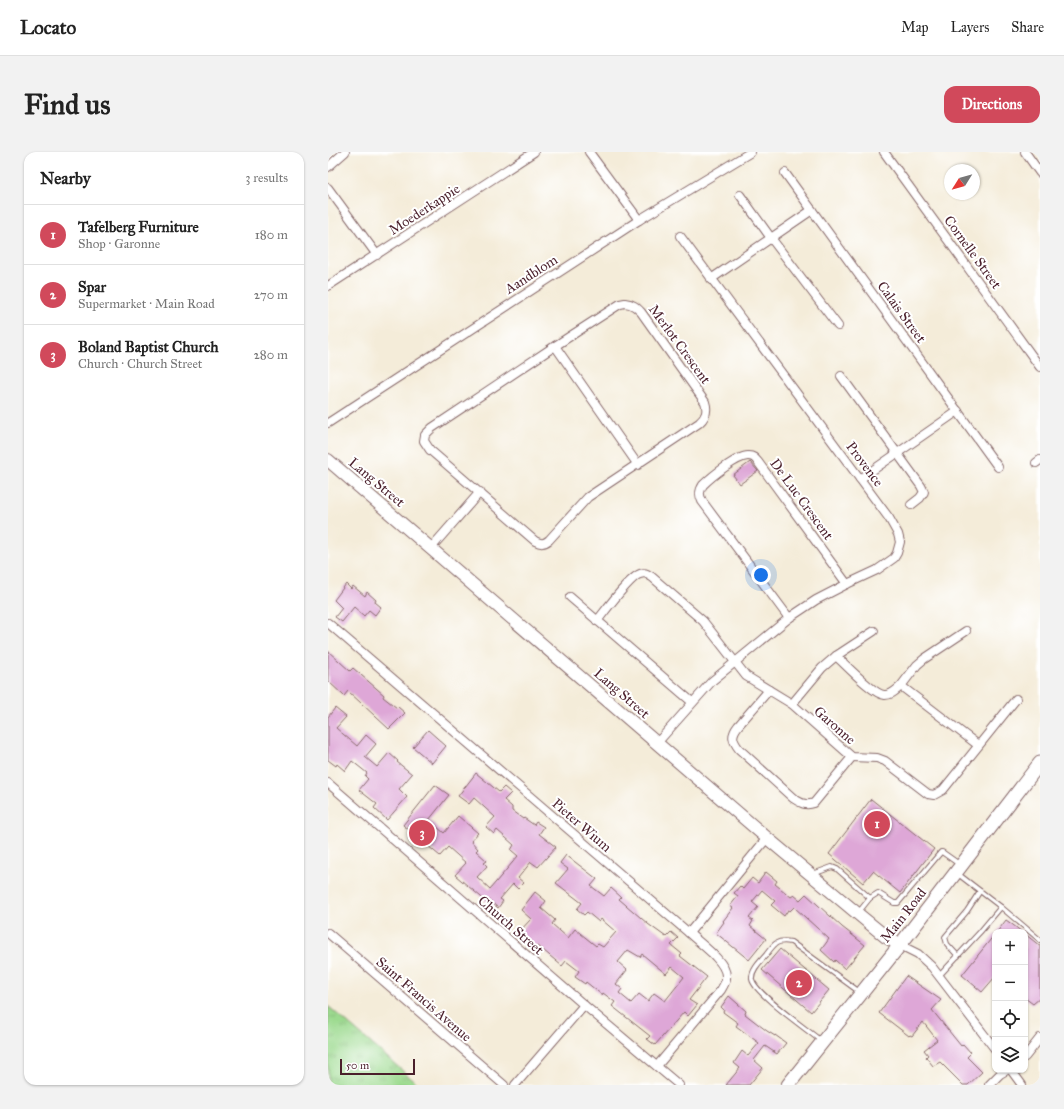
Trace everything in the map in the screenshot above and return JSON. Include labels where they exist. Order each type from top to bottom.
[{"type":"main road","name":"Main Road","points":[[788,1085],[900,945],[1040,763]]},
{"type":"street","points":[[328,167],[345,152]]},
{"type":"street","name":"Moederkappie","points":[[328,286],[534,152]]},
{"type":"street","points":[[588,152],[639,220]]},
{"type":"street","name":"Aandblom","points":[[328,423],[639,220],[751,152]]},
{"type":"street","name":"Cornelle Street","points":[[884,152],[1040,367]]},
{"type":"street","points":[[1025,152],[1040,173]]},
{"type":"street","name":"Calais Street","points":[[785,173],[998,467]]},
{"type":"street","points":[[328,188],[377,255]]},
{"type":"street","points":[[740,195],[770,238],[838,326]]},
{"type":"street","points":[[711,279],[812,210]]},
{"type":"street","name":"Provence","points":[[680,236],[860,479],[894,526],[898,534],[899,547],[894,558],[888,564],[816,600],[789,618],[734,662]]},
{"type":"street","name":"Merlot Crescent","points":[[631,303],[641,312],[705,402],[707,408],[704,419],[638,465],[588,497],[544,543],[540,544],[430,450],[424,441],[425,435],[432,428],[554,346],[620,304],[631,303]]},
{"type":"street","points":[[554,346],[638,465]]},
{"type":"street","points":[[842,376],[923,490],[923,495],[911,505]]},
{"type":"street","points":[[860,479],[958,411]]},
{"type":"street","name":"De Luc Crescent","points":[[789,618],[699,496],[703,484],[738,459],[749,456],[754,457],[847,584]]},
{"type":"street","name":"Lang Street","points":[[328,460],[767,838],[886,937],[900,945]]},
{"type":"street","points":[[431,548],[480,492]]},
{"type":"street","name":"Garonne","points":[[597,620],[631,580],[641,573],[652,577],[703,621],[746,676],[792,704],[852,757],[878,758],[886,761],[924,792],[934,795],[943,790],[1016,699]]},
{"type":"street","points":[[570,597],[692,702]]},
{"type":"street","name":"Pieter Wium","points":[[328,623],[689,933],[723,966],[726,975],[725,982],[721,990],[657,1066]]},
{"type":"street","points":[[792,704],[822,668],[836,656],[874,631]]},
{"type":"street","points":[[836,656],[872,689],[882,695],[891,694],[901,686],[917,665],[924,659],[966,631]]},
{"type":"street","points":[[657,743],[692,702],[712,681],[734,662]]},
{"type":"street","points":[[901,686],[978,745]]},
{"type":"street","points":[[769,690],[738,726],[732,737],[739,749],[793,798],[802,804],[808,805],[814,803],[852,757]]},
{"type":"street","name":"Church Street","points":[[328,783],[584,1005],[679,1085]]},
{"type":"street","points":[[689,933],[767,838]]},
{"type":"street","name":"Saint Francis Avenue","points":[[328,933],[504,1085]]},
{"type":"street","points":[[900,945],[918,954],[932,967],[992,1045]]},
{"type":"street","points":[[515,1085],[584,1005]]},
{"type":"street","points":[[1028,1053],[1040,1038]]},
{"type":"street","points":[[989,1085],[1002,1073]]},
{"type":"street","points":[[1013,1073],[1022,1085]]},
{"type":"lane","points":[[858,914],[870,898],[878,893],[894,904],[898,903],[942,852],[980,891],[1001,906],[1040,940]]},
{"type":"lane","points":[[811,875],[835,867],[870,898]]},
{"type":"lane","points":[[958,956],[947,944],[946,937],[967,911],[980,891]]},
{"type":"lane","points":[[939,976],[1001,906]]},
{"type":"lane","points":[[823,1042],[767,998],[754,983],[752,977],[755,969],[775,943],[782,940],[790,942],[861,993]]},
{"type":"green space","points":[[328,1006],[419,1085],[328,1085]]},
{"type":"building","points":[[750,462],[758,471],[740,484],[733,475]]},
{"type":"building","points":[[346,584],[351,589],[353,586],[365,596],[367,592],[376,600],[375,602],[381,607],[375,615],[369,610],[364,616],[354,607],[342,622],[335,617],[342,608],[334,600]]},
{"type":"building","points":[[328,651],[350,671],[353,668],[384,695],[383,697],[405,713],[389,729],[348,691],[344,696],[328,681]]},
{"type":"building","points":[[335,708],[346,717],[336,728],[357,746],[366,735],[376,744],[365,757],[377,767],[389,753],[398,761],[397,762],[412,774],[399,789],[407,797],[387,820],[374,808],[377,804],[359,790],[368,779],[365,776],[367,773],[352,761],[345,771],[337,764],[336,766],[328,760],[328,717]]},
{"type":"building","points":[[428,730],[446,746],[432,763],[413,747]]},
{"type":"building","points":[[476,773],[499,792],[504,787],[511,793],[504,800],[512,807],[512,811],[534,825],[536,822],[544,827],[539,834],[556,847],[538,867],[531,862],[518,878],[524,883],[518,889],[513,884],[500,899],[503,901],[498,908],[489,900],[487,902],[455,875],[466,863],[448,847],[440,856],[403,825],[435,785],[449,795],[429,820],[444,833],[458,816],[478,833],[471,841],[478,849],[476,851],[487,861],[484,863],[487,866],[477,877],[490,889],[518,856],[511,850],[514,845],[497,830],[494,834],[486,827],[495,817],[474,798],[469,804],[458,796]]},
{"type":"building","points":[[871,799],[934,849],[900,893],[873,871],[863,883],[829,854]]},
{"type":"building","points":[[566,855],[597,879],[591,886],[604,896],[611,888],[621,897],[619,899],[648,924],[666,937],[671,932],[678,938],[671,945],[682,954],[680,956],[707,977],[689,1000],[697,1005],[688,1016],[684,1012],[655,1045],[647,1039],[650,1036],[612,1006],[615,1002],[603,993],[602,995],[586,982],[585,984],[575,977],[579,971],[566,961],[562,966],[537,945],[535,947],[518,933],[531,919],[521,910],[535,892],[546,901],[541,908],[555,920],[552,924],[568,938],[575,929],[596,946],[598,944],[603,947],[616,932],[601,919],[599,922],[587,912],[584,915],[577,909],[582,903],[556,883],[568,869],[560,863]],"holes":[[[628,950],[640,957],[642,954],[666,974],[672,967],[684,977],[665,1001],[654,993],[648,1001],[639,994],[631,1003],[619,993],[622,989],[616,984],[627,970],[618,962]]]},
{"type":"building","points":[[766,872],[777,881],[775,884],[791,897],[794,895],[800,900],[806,894],[842,927],[865,945],[845,969],[835,960],[834,962],[821,950],[829,939],[794,907],[790,911],[788,910],[784,916],[771,905],[775,901],[762,890],[752,902],[758,907],[749,918],[753,921],[750,926],[766,939],[749,960],[716,933],[733,908],[730,906],[738,896],[734,893],[740,886],[743,889],[752,878],[758,883]]},
{"type":"building","points":[[1006,920],[1018,929],[999,929]]},
{"type":"building","points":[[1028,936],[1040,946],[1040,998],[1033,1004],[1028,1000]]},
{"type":"building","points":[[992,938],[992,980],[982,992],[962,975]]},
{"type":"building","points":[[780,949],[829,990],[811,1012],[762,970]]},
{"type":"building","points":[[906,976],[941,1000],[932,1010],[961,1046],[963,1044],[971,1053],[967,1057],[982,1072],[968,1085],[963,1085],[940,1062],[933,1066],[926,1057],[928,1055],[924,1050],[937,1040],[923,1022],[912,1036],[909,1036],[879,1013]]},
{"type":"building","points":[[729,996],[746,1011],[745,1014],[786,1043],[777,1054],[765,1046],[754,1060],[763,1068],[749,1085],[726,1085],[740,1068],[734,1063],[742,1051],[748,1056],[759,1043],[736,1026],[738,1023],[723,1012],[724,1010],[721,1007]]},
{"type":"place","name":"Tafelberg Furniture","points":[[877,824]]},
{"type":"place","name":"Boland Baptist Church","points":[[422,833]]},
{"type":"place","name":"Spar","points":[[799,983]]}]
